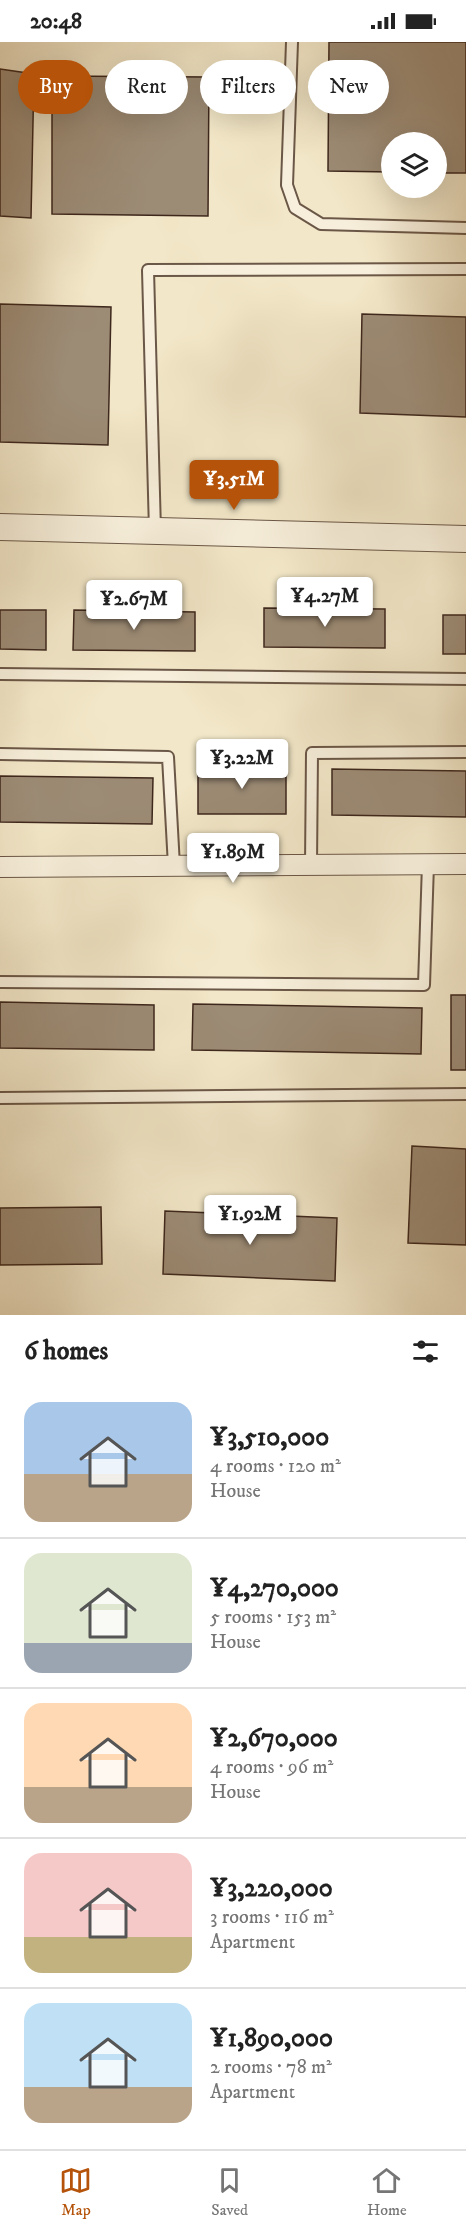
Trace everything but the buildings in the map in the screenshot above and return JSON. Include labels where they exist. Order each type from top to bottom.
[{"type":"street","points":[[0,527],[466,539]]},
{"type":"street","points":[[0,867],[466,864]]},
{"type":"lane","points":[[292,42],[287,185],[295,208],[321,224],[466,228]]},
{"type":"lane","points":[[155,531],[148,270],[466,269]]},
{"type":"lane","points":[[0,674],[466,679]]},
{"type":"lane","points":[[310,865],[312,753],[466,752]]},
{"type":"lane","points":[[0,754],[168,757],[174,866]]},
{"type":"lane","points":[[0,982],[424,985],[428,864]]},
{"type":"lane","points":[[0,1098],[466,1094]]}]
